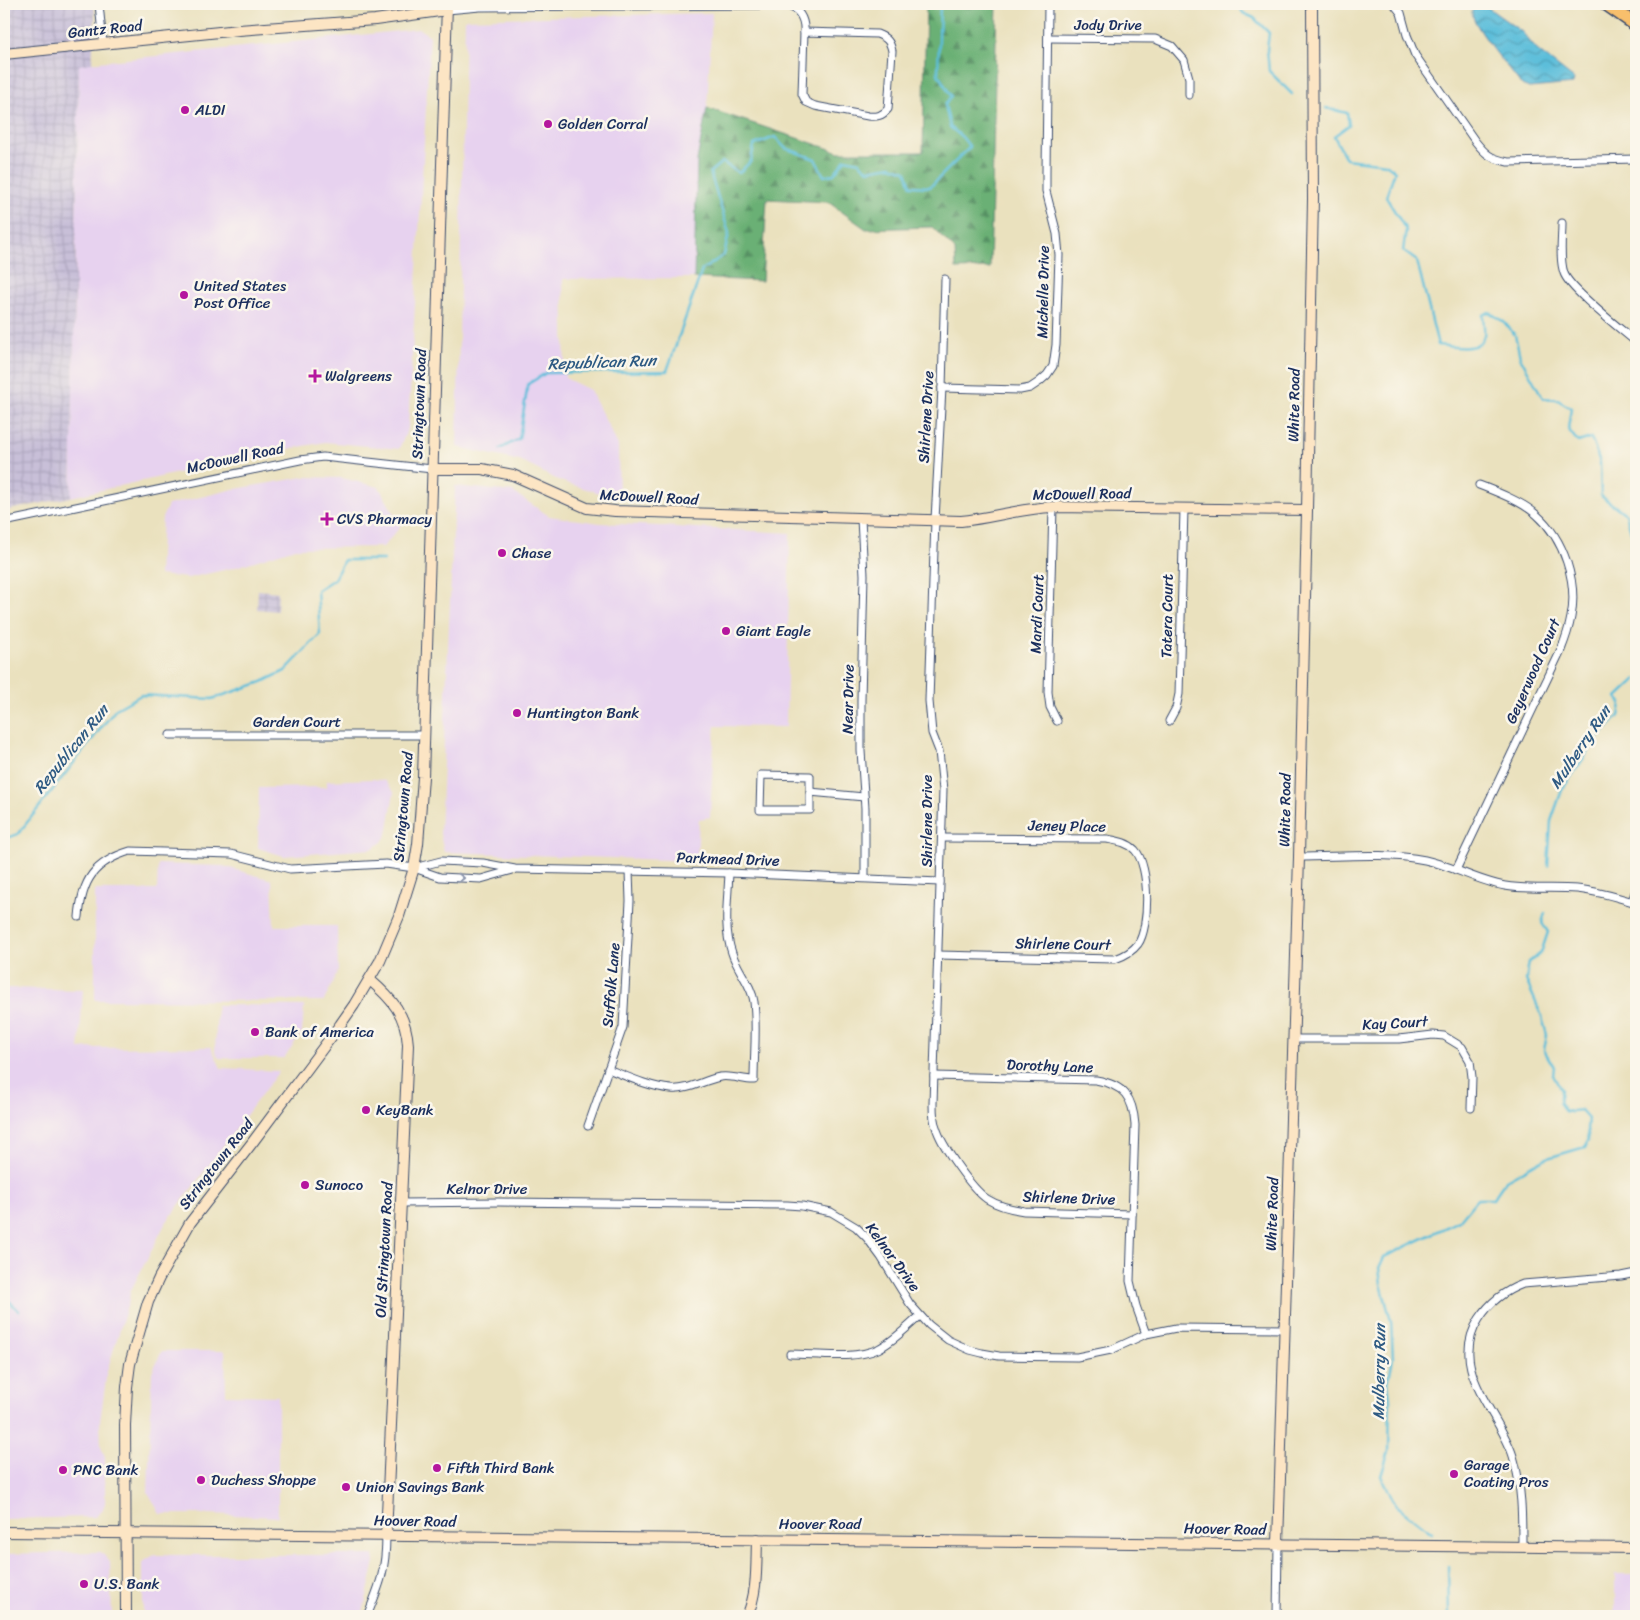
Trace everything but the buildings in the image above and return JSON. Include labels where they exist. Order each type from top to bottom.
[{"type":"highway","points":[[1606,4],[1636,26]]},
{"type":"main road","name":"White Road","points":[[1278,1544],[1299,857],[1307,510],[1313,199],[1312,4]]},
{"type":"main road","name":"Gantz Road","points":[[4,54],[248,29],[372,20],[447,7]]},
{"type":"main road","name":"Stringtown Road","points":[[126,1616],[125,1425],[128,1374],[142,1321],[159,1278],[190,1223],[319,1054],[370,980],[390,940],[414,868],[421,813],[424,735],[447,7]]},
{"type":"main road","name":"McDowell Road","points":[[432,468],[482,470],[513,475],[574,503],[599,510],[861,519],[972,520],[1029,509],[1053,507],[1307,510]]},
{"type":"main road","name":"Old Stringtown Road","points":[[370,980],[396,1006],[407,1030],[408,1069],[386,1536]]},
{"type":"main road","name":"Hoover Road","points":[[4,1532],[1636,1548]]},
{"type":"main road","points":[[747,1616],[756,1579],[757,1539]]},
{"type":"street","points":[[99,4],[103,44]]},
{"type":"street","name":"Gantz Road","points":[[447,7],[747,4],[792,7],[804,21],[804,32]]},
{"type":"street","name":"Michelle Drive","points":[[942,388],[1020,390],[1030,388],[1039,382],[1053,366],[1056,345],[1059,255],[1057,234],[1046,191],[1048,4]]},
{"type":"street","points":[[1394,4],[1401,13],[1407,35],[1416,55],[1474,141],[1493,159],[1508,162],[1636,158]]},
{"type":"street","points":[[804,32],[877,34],[885,37],[890,43],[892,51],[888,109],[876,117],[815,106],[806,102],[802,94],[804,32]]},
{"type":"street","name":"Jody Drive","points":[[1048,38],[1155,39],[1172,46],[1184,60],[1189,78],[1188,95]]},
{"type":"street","points":[[1562,223],[1562,264],[1566,278],[1636,342]]},
{"type":"street","name":"Shirlene Drive","points":[[945,279],[929,701],[932,733],[939,751],[943,790],[933,1115],[939,1136],[976,1190],[987,1199],[1009,1209],[1024,1211],[1132,1214]]},
{"type":"street","name":"McDowell Road","points":[[4,522],[300,460],[323,457],[432,468]]},
{"type":"street","name":"Geyerwood Court","points":[[1456,870],[1561,650],[1572,617],[1573,596],[1570,576],[1565,557],[1557,539],[1537,515],[1507,497],[1479,485]]},
{"type":"street","name":"Mardi Court","points":[[1053,507],[1048,692],[1050,707],[1057,721]]},
{"type":"street","name":"Tatera Court","points":[[1169,721],[1176,708],[1179,694],[1184,509]]},
{"type":"street","name":"Near Drive","points":[[861,519],[864,575],[861,700],[865,878]]},
{"type":"street","name":"Garden Court","points":[[170,735],[424,735]]},
{"type":"street","points":[[761,775],[810,776],[810,792],[810,810],[760,810],[761,775]]},
{"type":"street","points":[[810,792],[864,796]]},
{"type":"street","name":"Jeney Place","points":[[943,838],[1107,839],[1127,844],[1141,858],[1145,869],[1146,901]]},
{"type":"street","name":"Parkmead Drive","points":[[79,917],[80,900],[89,878],[102,864],[117,855],[130,851],[231,854],[290,869],[386,864],[414,868],[440,877],[481,879],[515,869]]},
{"type":"street","points":[[1299,857],[1404,857],[1426,860],[1487,882],[1504,886],[1528,889],[1577,889],[1599,892],[1634,902],[1636,890]]},
{"type":"street","name":"Parkmead Drive","points":[[414,868],[442,861],[483,863],[515,869],[729,873],[940,882]]},
{"type":"street","name":"Suffolk Lane","points":[[588,1126],[623,1027],[630,901],[629,871]]},
{"type":"street","points":[[608,1069],[641,1082],[673,1090],[719,1077],[731,1076],[740,1080],[754,1080],[756,1025],[754,1000],[732,954],[728,940],[729,873]]},
{"type":"street","name":"Shirlene Court","points":[[938,955],[1115,959],[1129,953],[1139,943],[1145,924],[1146,901]]},
{"type":"street","name":"Kay Court","points":[[1293,1039],[1399,1039],[1433,1035],[1444,1036],[1462,1047],[1470,1061],[1472,1077],[1471,1108]]},
{"type":"street","name":"Dorothy Lane","points":[[934,1076],[1096,1080],[1107,1082],[1122,1089],[1132,1102],[1135,1117],[1130,1281],[1146,1334]]},
{"type":"street","name":"Kelnor Drive","points":[[402,1204],[506,1202],[748,1204],[818,1208],[844,1219],[867,1238],[910,1304],[929,1326],[948,1340],[970,1350],[999,1356],[1085,1356],[1111,1350],[1146,1334],[1176,1328],[1284,1329]]},
{"type":"street","points":[[1522,1547],[1522,1505],[1519,1480],[1512,1454],[1503,1433],[1472,1376],[1470,1356],[1473,1332],[1477,1322],[1491,1303],[1512,1288],[1523,1284],[1621,1276],[1636,1272]]},
{"type":"street","points":[[790,1354],[864,1353],[877,1349],[887,1343],[920,1316]]},
{"type":"street","points":[[367,1616],[381,1584],[386,1536]]},
{"type":"street","name":"White Road","points":[[1277,1616],[1278,1544]]},
{"type":"shaded area","points":[[4,4],[94,4],[95,18],[92,63],[79,65],[71,497],[4,511]]},
{"type":"shaded area","points":[[712,13],[707,108],[697,160],[694,278],[563,279],[565,378],[590,390],[618,445],[619,494],[603,494],[560,481],[520,461],[457,447],[465,19]]},
{"type":"shaded area","points":[[419,29],[430,36],[408,428],[399,449],[325,442],[262,454],[71,497],[79,64]]},
{"type":"shaded area","points":[[304,477],[342,478],[379,487],[401,526],[383,547],[295,548],[233,568],[188,578],[159,575],[162,518],[168,505],[230,490]]},
{"type":"shaded area","points":[[455,486],[513,492],[549,516],[600,523],[790,533],[786,727],[715,726],[710,817],[699,819],[697,861],[444,852],[440,834]]},
{"type":"shaded area","points":[[258,590],[278,592],[277,611],[257,609]]},
{"type":"shaded area","points":[[373,779],[385,781],[394,792],[387,834],[382,842],[372,849],[284,856],[258,848],[259,788],[327,787],[327,781]]},
{"type":"shaded area","points":[[158,864],[223,866],[272,880],[274,926],[337,926],[338,971],[324,1001],[95,1000],[95,890],[157,890]]},
{"type":"shaded area","points":[[4,988],[83,990],[79,1049],[211,1047],[221,1068],[279,1071],[165,1224],[130,1292],[107,1371],[100,1422],[101,1447],[105,1458],[105,1503],[102,1511],[95,1517],[4,1519]]},
{"type":"shaded area","points":[[217,1005],[304,1006],[302,1032],[284,1058],[219,1058],[215,1052]]},
{"type":"shaded area","points":[[162,1351],[225,1351],[226,1395],[278,1396],[278,1517],[160,1514],[148,1492],[152,1372]]},
{"type":"shaded area","points":[[101,1552],[110,1562],[112,1616],[4,1616],[4,1554]]},
{"type":"shaded area","points":[[154,1555],[374,1555],[375,1562],[362,1616],[143,1616],[143,1562]]},
{"type":"shaded area","points":[[1615,1574],[1636,1574],[1636,1616],[1615,1616]]},
{"type":"green space","points":[[926,4],[997,4],[990,268],[956,269],[955,250],[932,227],[866,229],[828,202],[767,199],[762,281],[694,278],[697,160],[707,108],[839,152],[923,152]]},
{"type":"water","points":[[1476,6],[1487,7],[1522,32],[1537,50],[1574,79],[1573,84],[1529,88],[1522,85],[1479,28],[1472,13],[1472,9]]},
{"type":"waterway","name":"Republican Run","points":[[500,449],[519,439],[528,384],[546,373],[667,371],[702,270],[724,255],[729,233],[710,172],[722,162],[739,173],[751,161],[754,145],[775,137],[785,148],[815,159],[824,176],[834,174],[845,159],[859,162],[868,170],[891,166],[906,171],[911,186],[930,187],[970,147],[950,127],[945,105],[951,96],[938,74],[940,4]]},
{"type":"waterway","name":"Mulberry Run","points":[[1238,4],[1243,13],[1254,18],[1269,33],[1267,50],[1269,71],[1292,94]]},
{"type":"waterway","name":"Mulberry Run","points":[[1326,108],[1347,113],[1349,125],[1334,136],[1346,159],[1386,164],[1395,171],[1386,197],[1406,230],[1403,251],[1417,261],[1438,345],[1465,348],[1477,345],[1484,335],[1483,315],[1489,312],[1504,322],[1515,335],[1520,357],[1543,398],[1556,399],[1571,408],[1568,429],[1578,442],[1591,438],[1600,462],[1601,496],[1626,514],[1636,549]]},
{"type":"waterway","name":"Republican Run","points":[[4,839],[18,834],[116,709],[141,695],[212,699],[262,682],[285,671],[320,634],[317,590],[334,579],[344,560],[384,560]]},
{"type":"waterway","name":"Mulberry Run","points":[[1548,866],[1551,821],[1562,790],[1596,740],[1619,716],[1621,703],[1617,697],[1636,679]]},
{"type":"waterway","name":"Mulberry Run","points":[[1432,1533],[1396,1505],[1381,1476],[1389,1451],[1390,1399],[1388,1383],[1393,1358],[1391,1321],[1381,1284],[1379,1268],[1384,1257],[1459,1221],[1477,1199],[1493,1199],[1506,1180],[1544,1159],[1585,1147],[1589,1140],[1588,1118],[1581,1110],[1565,1112],[1559,1103],[1561,1090],[1553,1075],[1554,1067],[1544,1050],[1547,1035],[1541,1014],[1526,980],[1529,962],[1541,953],[1548,932],[1542,923],[1545,913]]},
{"type":"waterway","name":"Republican Run","points":[[4,1296],[19,1311]]},
{"type":"waterway","name":"Mulberry Run","points":[[1448,1566],[1449,1616]]},
{"type":"place","name":"ALDI","points":[[185,110]]},
{"type":"place","name":"Golden Corral","points":[[548,124]]},
{"type":"place","name":"United States Post Office","points":[[184,295]]},
{"type":"place","name":"Walgreens","points":[[315,376]]},
{"type":"place","name":"CVS Pharmacy","points":[[327,519]]},
{"type":"place","name":"Chase","points":[[502,553]]},
{"type":"place","name":"Giant Eagle","points":[[726,631]]},
{"type":"place","name":"Huntington Bank","points":[[517,713]]},
{"type":"place","name":"Bank of America","points":[[255,1032]]},
{"type":"place","name":"KeyBank","points":[[366,1110]]},
{"type":"place","name":"Sunoco","points":[[305,1185]]},
{"type":"place","name":"Fifth Third Bank","points":[[437,1468]]},
{"type":"place","name":"PNC Bank","points":[[63,1470]]},
{"type":"place","name":"Garage Coating Pros","points":[[1454,1474]]},
{"type":"place","name":"Duchess Shoppe","points":[[201,1480]]},
{"type":"place","name":"Union Savings Bank","points":[[346,1487]]},
{"type":"place","name":"U.S. Bank","points":[[84,1584]]}]
